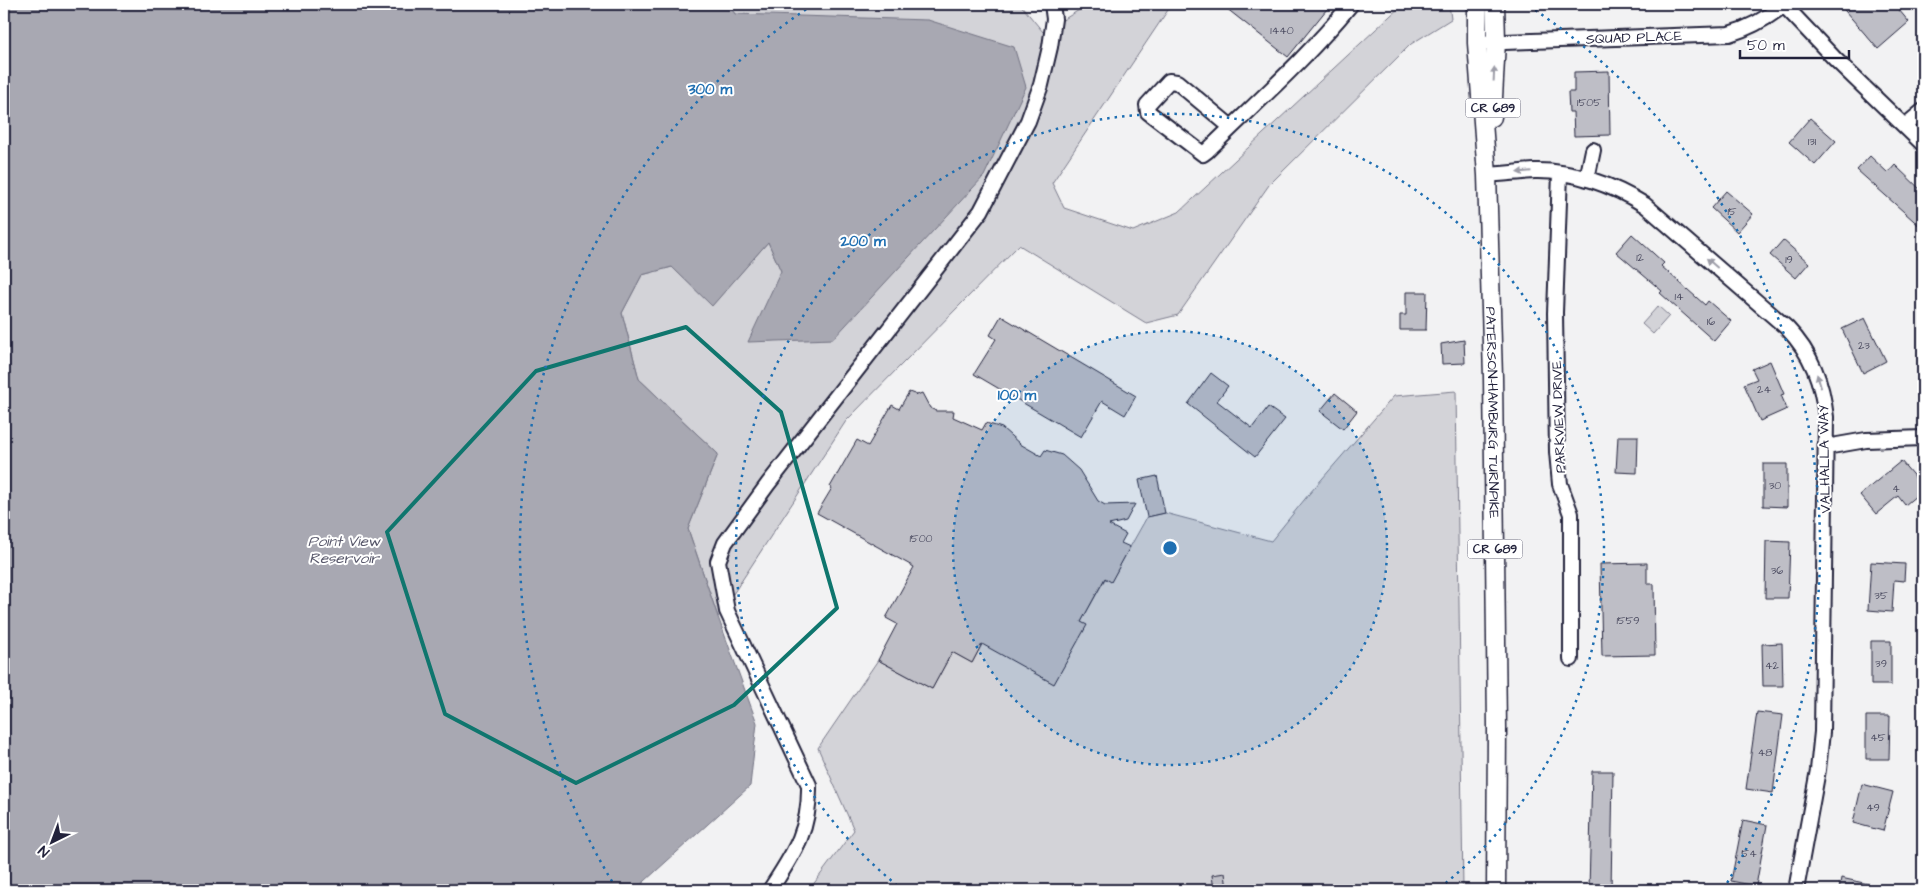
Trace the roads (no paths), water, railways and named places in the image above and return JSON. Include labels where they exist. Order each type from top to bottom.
[{"type":"main road","name":"PATERSON-HAMBURG TURNPIKE","points":[[1477,4],[1477,42],[1487,175],[1493,378],[1497,728],[1496,890]]},
{"type":"main road","name":"PATERSON-HAMBURG TURNPIKE","points":[[1487,175],[1492,128],[1496,42],[1495,4]]},
{"type":"street","points":[[770,890],[793,855],[804,832],[809,806],[808,785],[727,611],[718,560],[725,544],[768,484],[981,211],[1028,121],[1038,94],[1050,47],[1054,19],[1052,4]]},
{"type":"street","points":[[1231,127],[1177,82],[1169,81],[1148,105],[1148,112],[1202,154],[1231,127],[1314,46],[1351,4]]},
{"type":"street","points":[[1783,5],[1835,59],[1923,144]]},
{"type":"street","name":"SQUAD PLACE","points":[[1477,42],[1729,34],[1747,29],[1764,20],[1783,5]]},
{"type":"street","points":[[1905,126],[1923,111]]},
{"type":"street","points":[[1587,179],[1593,150]]},
{"type":"street","name":"VALHALLA WAY","points":[[1487,175],[1536,171],[1587,179],[1612,188],[1645,205],[1787,328],[1806,351],[1816,371],[1823,393],[1826,417],[1823,723],[1818,770],[1796,890]]},
{"type":"street","name":"PARKVIEW DRIVE","points":[[1560,174],[1560,224],[1555,313],[1557,452],[1560,484],[1571,514],[1571,659]]},
{"type":"street","points":[[1826,447],[1866,440],[1923,438]]},
{"type":"water","name":"Point View Reservoir","points":[[4,4],[728,4],[735,14],[928,20],[1014,47],[1026,87],[984,176],[833,339],[748,342],[781,271],[768,242],[712,306],[672,267],[642,275],[622,313],[639,379],[718,454],[688,529],[757,723],[750,786],[635,890],[4,890]]}]
